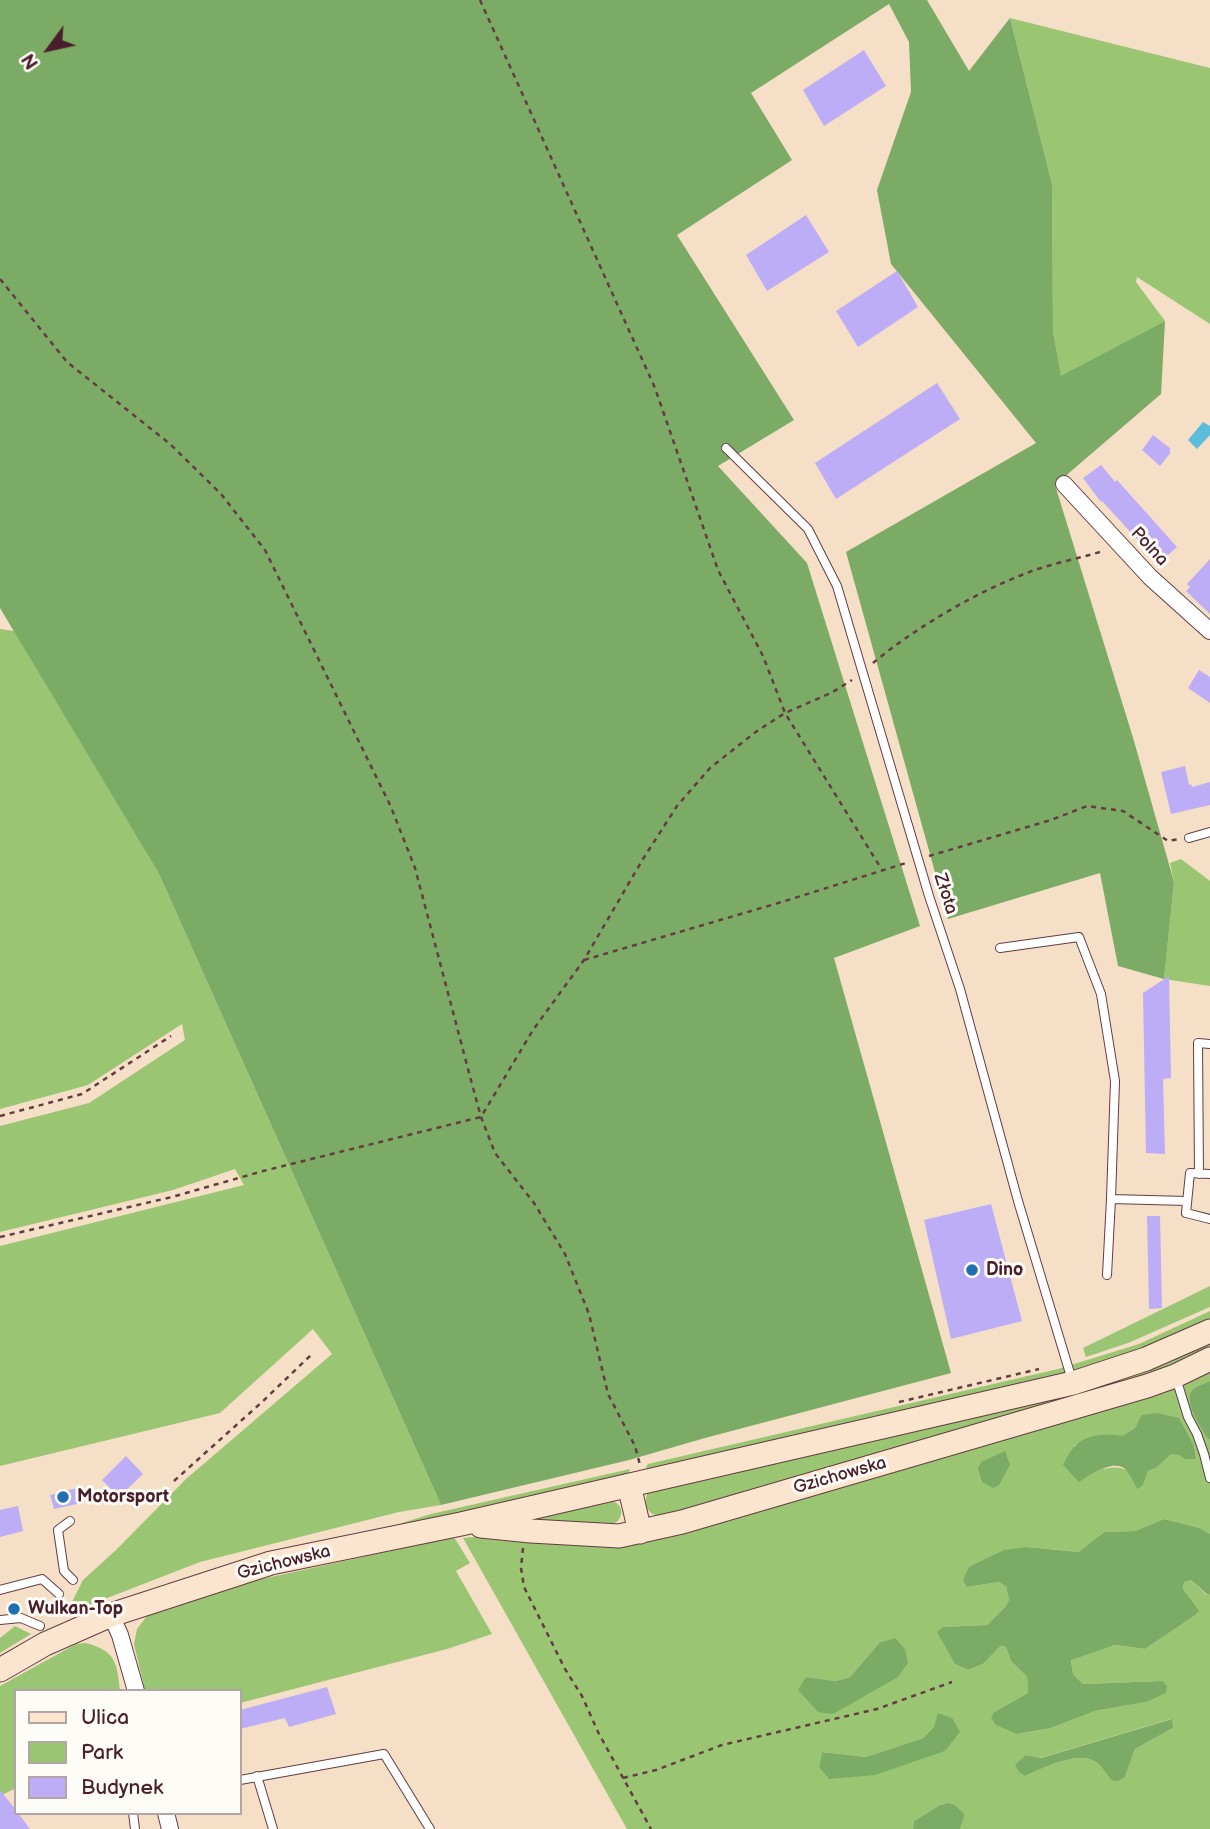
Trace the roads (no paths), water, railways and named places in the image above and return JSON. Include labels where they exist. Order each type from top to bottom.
[{"type":"street","name":"Polna","points":[[1064,484],[1150,577],[1210,631]]},
{"type":"street","name":"Gzichowska","points":[[0,1670],[45,1644],[111,1615],[271,1563],[461,1524],[1073,1383],[1146,1359],[1210,1331]]},
{"type":"street","name":"Gzichowska","points":[[461,1524],[525,1531],[620,1536],[640,1532],[1134,1390],[1175,1376],[1210,1359]]},
{"type":"street","points":[[636,1484],[640,1532]]},
{"type":"street","points":[[111,1615],[120,1635],[135,1689]]},
{"type":"lane","name":"Złota","points":[[726,448],[808,529],[837,586],[918,859],[960,989],[1018,1201],[1073,1383]]},
{"type":"lane","points":[[1189,838],[1210,832]]},
{"type":"lane","points":[[1000,948],[1079,937],[1101,994],[1115,1081],[1107,1275]]},
{"type":"lane","points":[[1199,1174],[1198,1043],[1210,1044]]},
{"type":"lane","points":[[1210,1174],[1190,1173],[1186,1213],[1210,1219]]},
{"type":"lane","points":[[1111,1199],[1187,1201]]},
{"type":"lane","points":[[1175,1376],[1204,1454],[1210,1478]]},
{"type":"lane","points":[[70,1521],[58,1530],[64,1571],[73,1580]]},
{"type":"lane","points":[[0,1590],[42,1579],[59,1594]]},
{"type":"lane","points":[[0,1620],[21,1618],[40,1626]]},
{"type":"lane","points":[[242,1780],[384,1754],[430,1829]]},
{"type":"lane","points":[[257,1776],[273,1829]]},
{"type":"water","points":[[1203,422],[1210,426],[1210,435],[1197,449],[1188,440]]},
{"type":"place","name":"Dino","points":[[972,1270]]},
{"type":"place","name":"Motorsport","points":[[63,1497]]},
{"type":"place","name":"Wulkan-Top","points":[[14,1609]]}]
